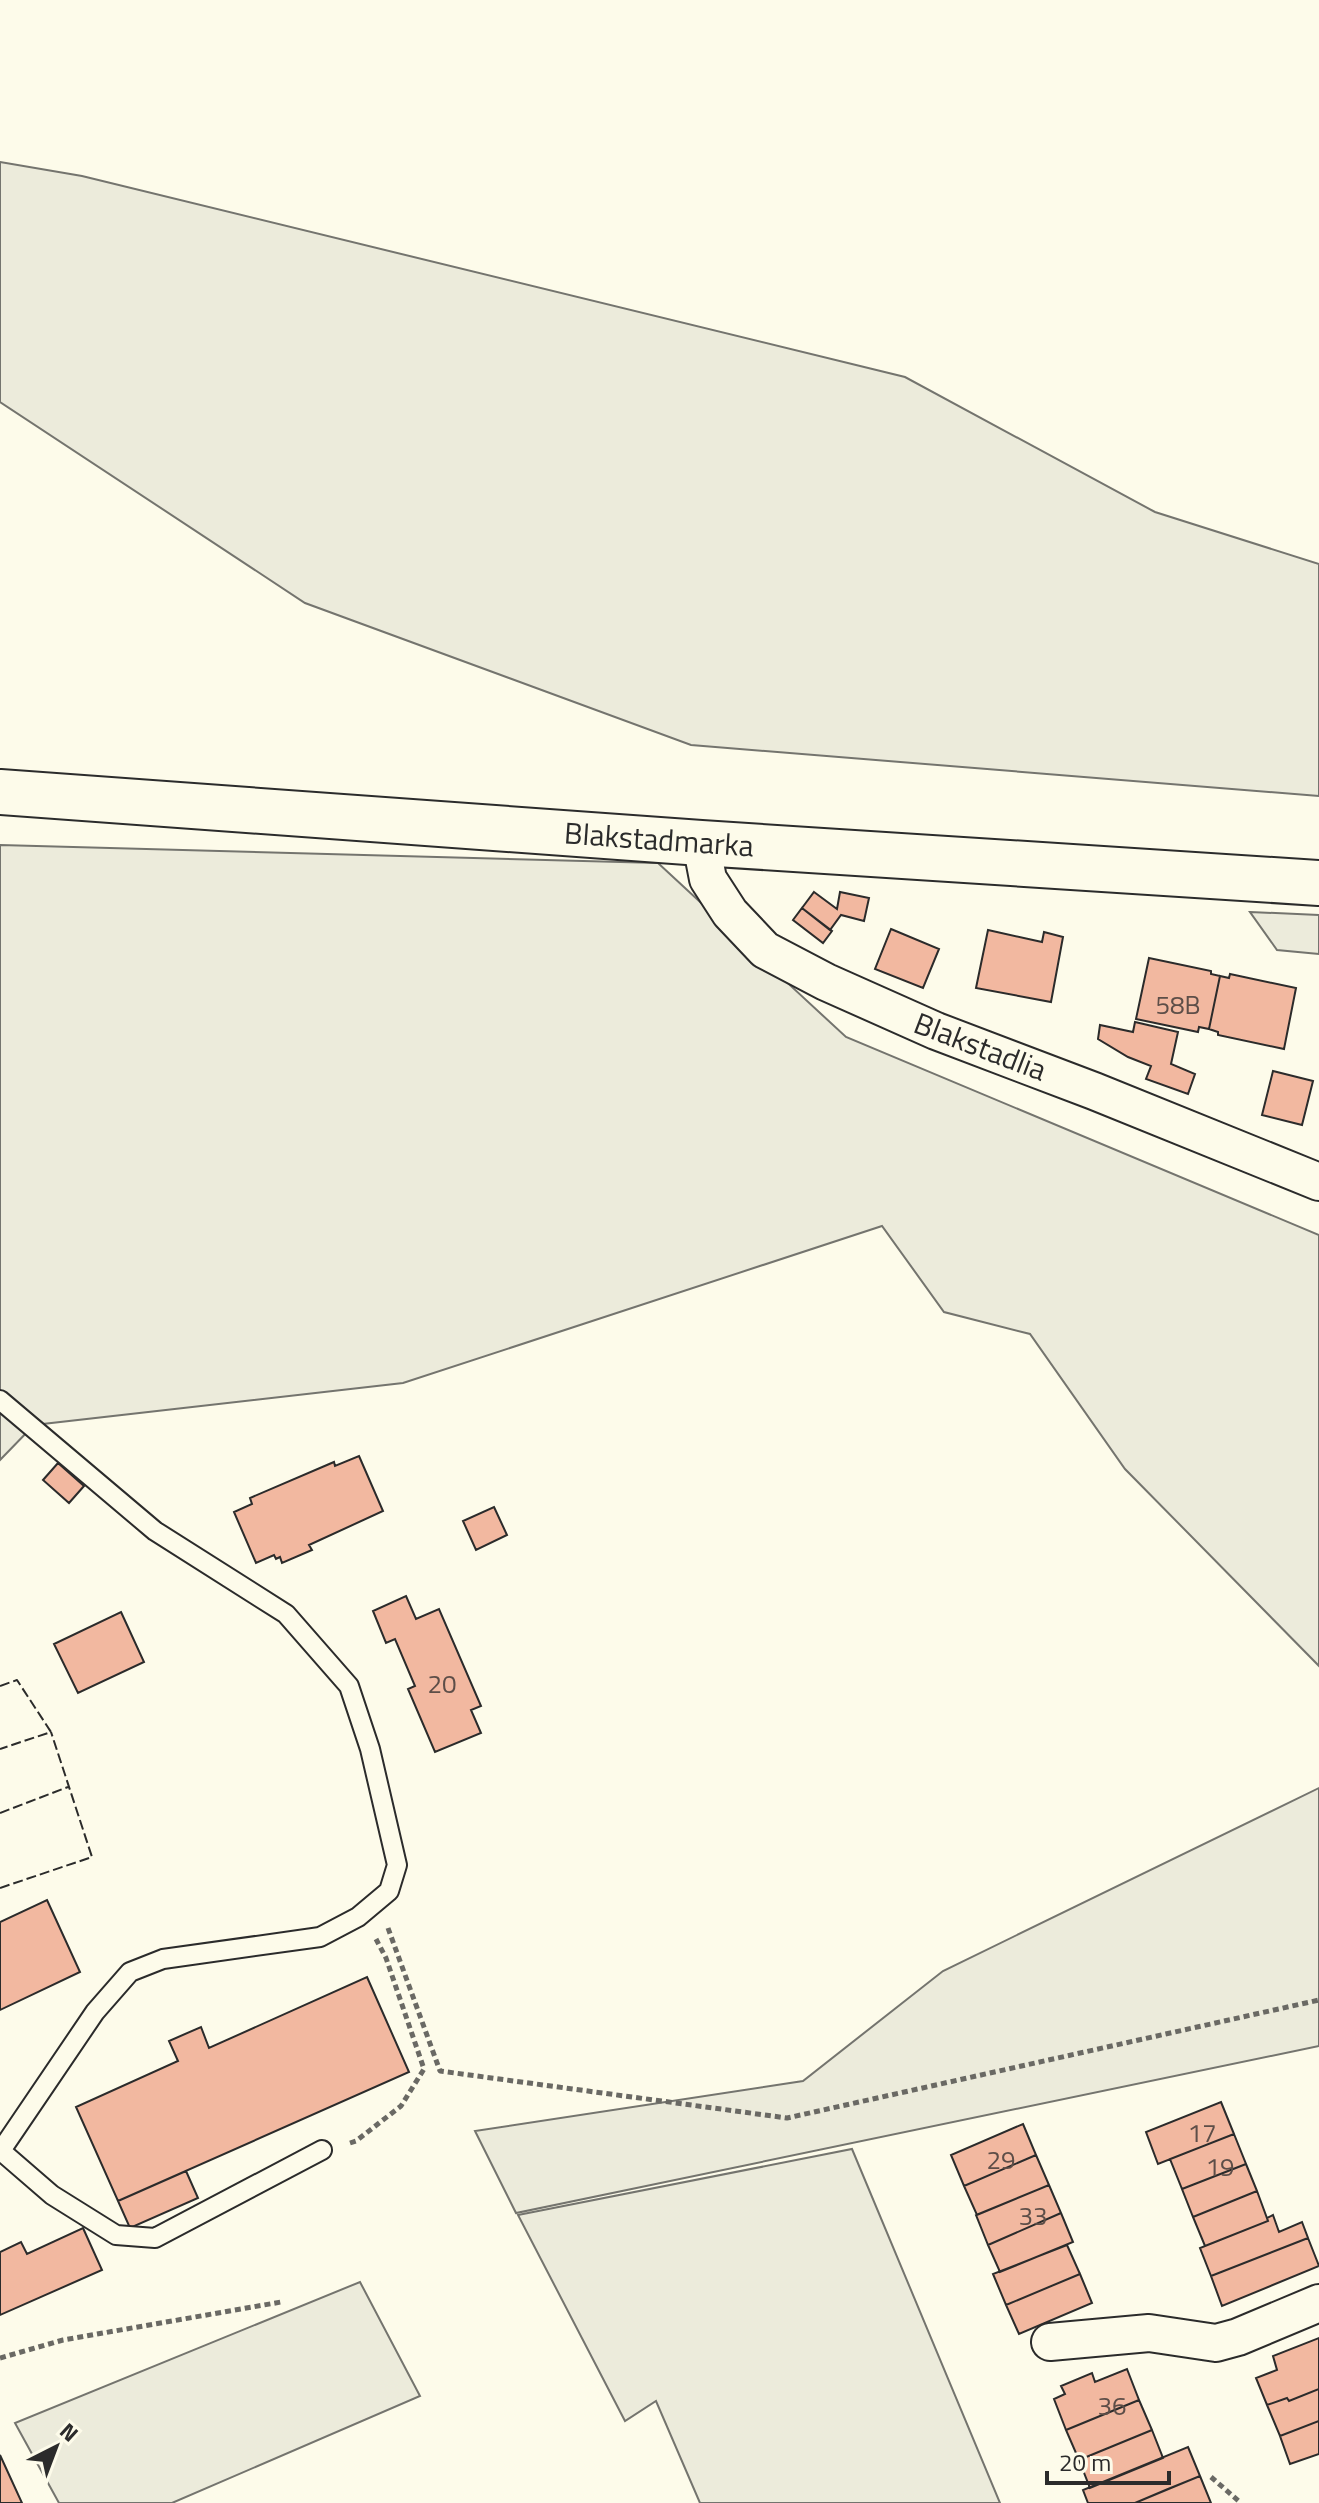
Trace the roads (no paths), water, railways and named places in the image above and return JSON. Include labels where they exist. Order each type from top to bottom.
[{"type":"main road","name":"Blakstadmarka","points":[[0,792],[701,843],[1319,883]]},
{"type":"street","name":"Blakstadlia","points":[[701,843],[708,879],[730,913],[765,950],[826,982],[936,1031],[1319,1182]]},
{"type":"street","points":[[1050,2342],[1149,2333],[1216,2343],[1319,2303]]},
{"type":"lane","points":[[0,1400],[155,1531],[286,1614],[349,1686],[370,1749],[397,1865],[389,1891],[363,1913],[320,1937],[163,1959],[130,1972],[95,2012],[0,2151],[52,2195],[116,2235],[155,2238],[322,2150]]}]
